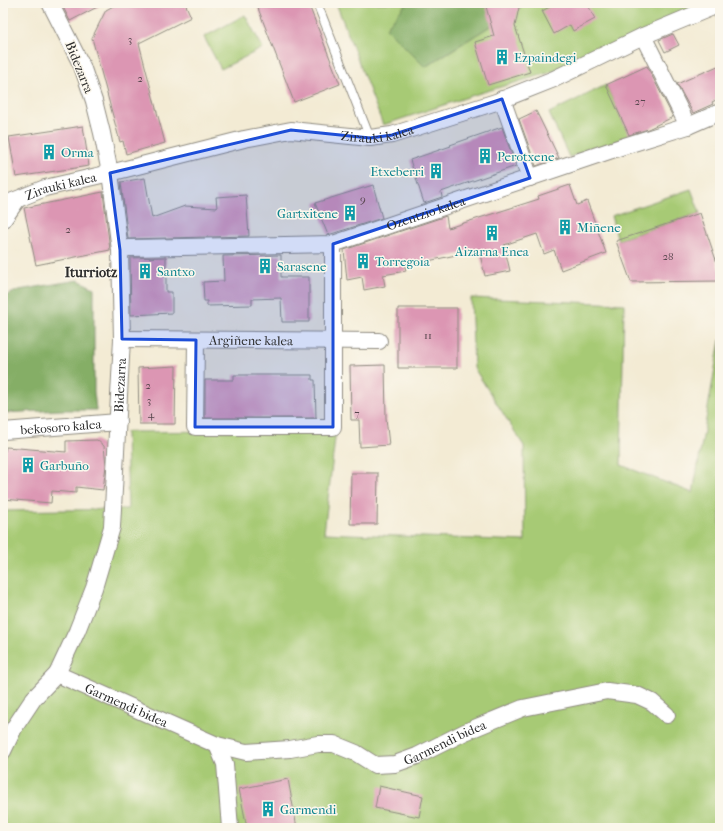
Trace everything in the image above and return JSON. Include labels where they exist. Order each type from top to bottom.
[{"type":"street","name":"Bidezarra","points":[[3,751],[14,728],[34,698],[57,674],[77,631],[94,588],[112,527],[122,339],[120,250],[110,173],[94,101],[82,66],[50,3]]},
{"type":"street","name":"Zirauki kalea","points":[[3,205],[45,188],[110,173],[244,138],[291,130],[370,138],[392,135],[502,99],[554,79],[643,36],[720,4]]},
{"type":"street","points":[[643,36],[688,126]]},
{"type":"street","points":[[502,99],[530,178]]},
{"type":"street","name":"Ozentzio kalea","points":[[120,250],[129,248],[333,244],[688,126],[720,112]]},
{"type":"street","name":"Zirauki kalea","points":[[3,220],[18,198]]},
{"type":"street","points":[[196,340],[195,427],[333,427],[333,244]]},
{"type":"street","name":"Argiñene kalea","points":[[122,339],[379,341]]},
{"type":"street","name":"bekosoro kalea","points":[[3,431],[118,422]]},
{"type":"street","name":"Garmendi bidea","points":[[57,674],[217,745],[246,752],[290,750],[318,744],[334,744],[356,752],[375,765],[395,764],[417,756],[465,732],[523,708],[607,691],[637,695],[652,702],[667,715]]},
{"type":"street","points":[[217,745],[225,764],[230,828]]},
{"type":"lane","points":[[316,3],[370,138]]},
{"type":"highlighted area","points":[[502,99],[530,178],[333,244],[333,427],[195,427],[196,340],[122,339],[120,250],[110,173],[291,130],[370,138],[392,135]]},
{"type":"green space","points":[[336,3],[407,3],[387,28],[425,67],[527,3],[717,3],[589,61],[480,93],[383,125]]},
{"type":"green space","points":[[407,3],[527,3],[425,67],[386,28]]},
{"type":"green space","points":[[245,15],[263,48],[221,69],[204,37]]},
{"type":"green space","points":[[606,85],[630,137],[569,157],[549,113]]},
{"type":"green space","points":[[691,189],[700,213],[618,240],[611,216]]},
{"type":"green space","points":[[78,280],[94,288],[94,392],[96,410],[3,413],[3,297],[19,290]]},
{"type":"green space","points":[[471,298],[624,304],[621,465],[693,493],[720,340],[720,828],[3,828],[3,511],[128,509],[126,432],[336,430],[324,533],[525,541],[524,446],[474,368]]},
{"type":"building","points":[[61,3],[105,3],[70,21]]},
{"type":"building","points":[[119,3],[185,3],[191,17],[139,43],[165,143],[126,154],[123,141],[120,142],[92,38],[106,10]]},
{"type":"building","points":[[256,3],[308,3],[340,84],[294,102]]},
{"type":"building","name":"Ezpaindegi","points":[[485,3],[520,3],[515,26],[530,72],[488,85],[475,42],[494,36]]},
{"type":"building","points":[[557,3],[587,3],[595,19],[573,31],[570,25],[554,34],[542,11]]},
{"type":"building","points":[[673,34],[679,45],[665,52],[659,40]]},
{"type":"building","points":[[720,65],[720,98],[712,102],[713,104],[693,113],[677,84]]},
{"type":"building","points":[[647,66],[673,117],[648,129],[629,135],[606,85]]},
{"type":"building","points":[[536,111],[559,158],[536,166],[519,119]]},
{"type":"building","name":"Orma","points":[[83,126],[89,166],[16,177],[9,137]]},
{"type":"building","points":[[502,127],[516,166],[441,192],[442,197],[424,203],[410,160]]},
{"type":"building","points":[[145,178],[152,218],[185,206],[217,208],[216,197],[246,195],[249,236],[128,239],[121,182]]},
{"type":"building","name":"Gartxitene","points":[[373,185],[382,218],[328,235],[315,203]]},
{"type":"building","points":[[570,185],[577,205],[587,201],[606,253],[561,270],[554,250],[544,254],[537,234],[504,245],[510,271],[485,276],[479,250],[405,266],[406,271],[383,275],[385,286],[364,290],[362,277],[347,280],[344,250],[446,216],[448,228],[539,199],[538,196]]},
{"type":"building","points":[[103,192],[110,250],[36,265],[24,208]]},
{"type":"building","points":[[700,213],[720,272],[720,281],[631,282],[616,241]]},
{"type":"building","points":[[281,255],[281,277],[309,277],[309,322],[282,322],[281,298],[252,299],[252,305],[207,306],[207,301],[204,301],[203,282],[224,281],[223,256]]},
{"type":"building","points":[[166,257],[166,292],[172,292],[172,313],[131,315],[130,258]]},
{"type":"building","points":[[398,308],[457,308],[457,368],[398,368]]},
{"type":"building","points":[[385,365],[386,418],[389,445],[360,447],[359,420],[351,420],[350,366]]},
{"type":"building","points":[[176,366],[175,424],[139,424],[138,368]]},
{"type":"building","points":[[234,375],[312,375],[312,380],[315,380],[316,418],[205,418],[205,380],[234,380]]},
{"type":"building","points":[[97,440],[104,446],[106,465],[103,490],[76,487],[76,493],[52,491],[51,503],[3,499],[3,451],[5,451],[6,447],[66,452],[66,441]]},
{"type":"building","points":[[351,473],[378,473],[377,524],[350,524]]},
{"type":"building","name":"Garmendi","points":[[288,779],[297,828],[247,828],[239,789]]},
{"type":"building","points":[[379,786],[423,796],[419,817],[375,808]]},
{"type":"place","name":"Ezpaindegi","points":[[502,57]]},
{"type":"place","name":"Orma","points":[[49,152]]},
{"type":"place","name":"Perotxene","points":[[485,156]]},
{"type":"place","name":"Etxeberri","points":[[436,171]]},
{"type":"place","name":"Gartxitene","points":[[350,213]]},
{"type":"place","name":"Miñene","points":[[565,227]]},
{"type":"place","name":"Aizarna Enea","points":[[492,233]]},
{"type":"place","name":"Torregoia","points":[[363,261]]},
{"type":"place","name":"Sarasene","points":[[265,266]]},
{"type":"place","name":"Santxo","points":[[145,271]]},
{"type":"place","name":"Garbuño","points":[[28,465]]},
{"type":"place","name":"Garmendi","points":[[268,809]]},
{"type":"district","name":"Iturriotz","points":[[91,272]]}]
